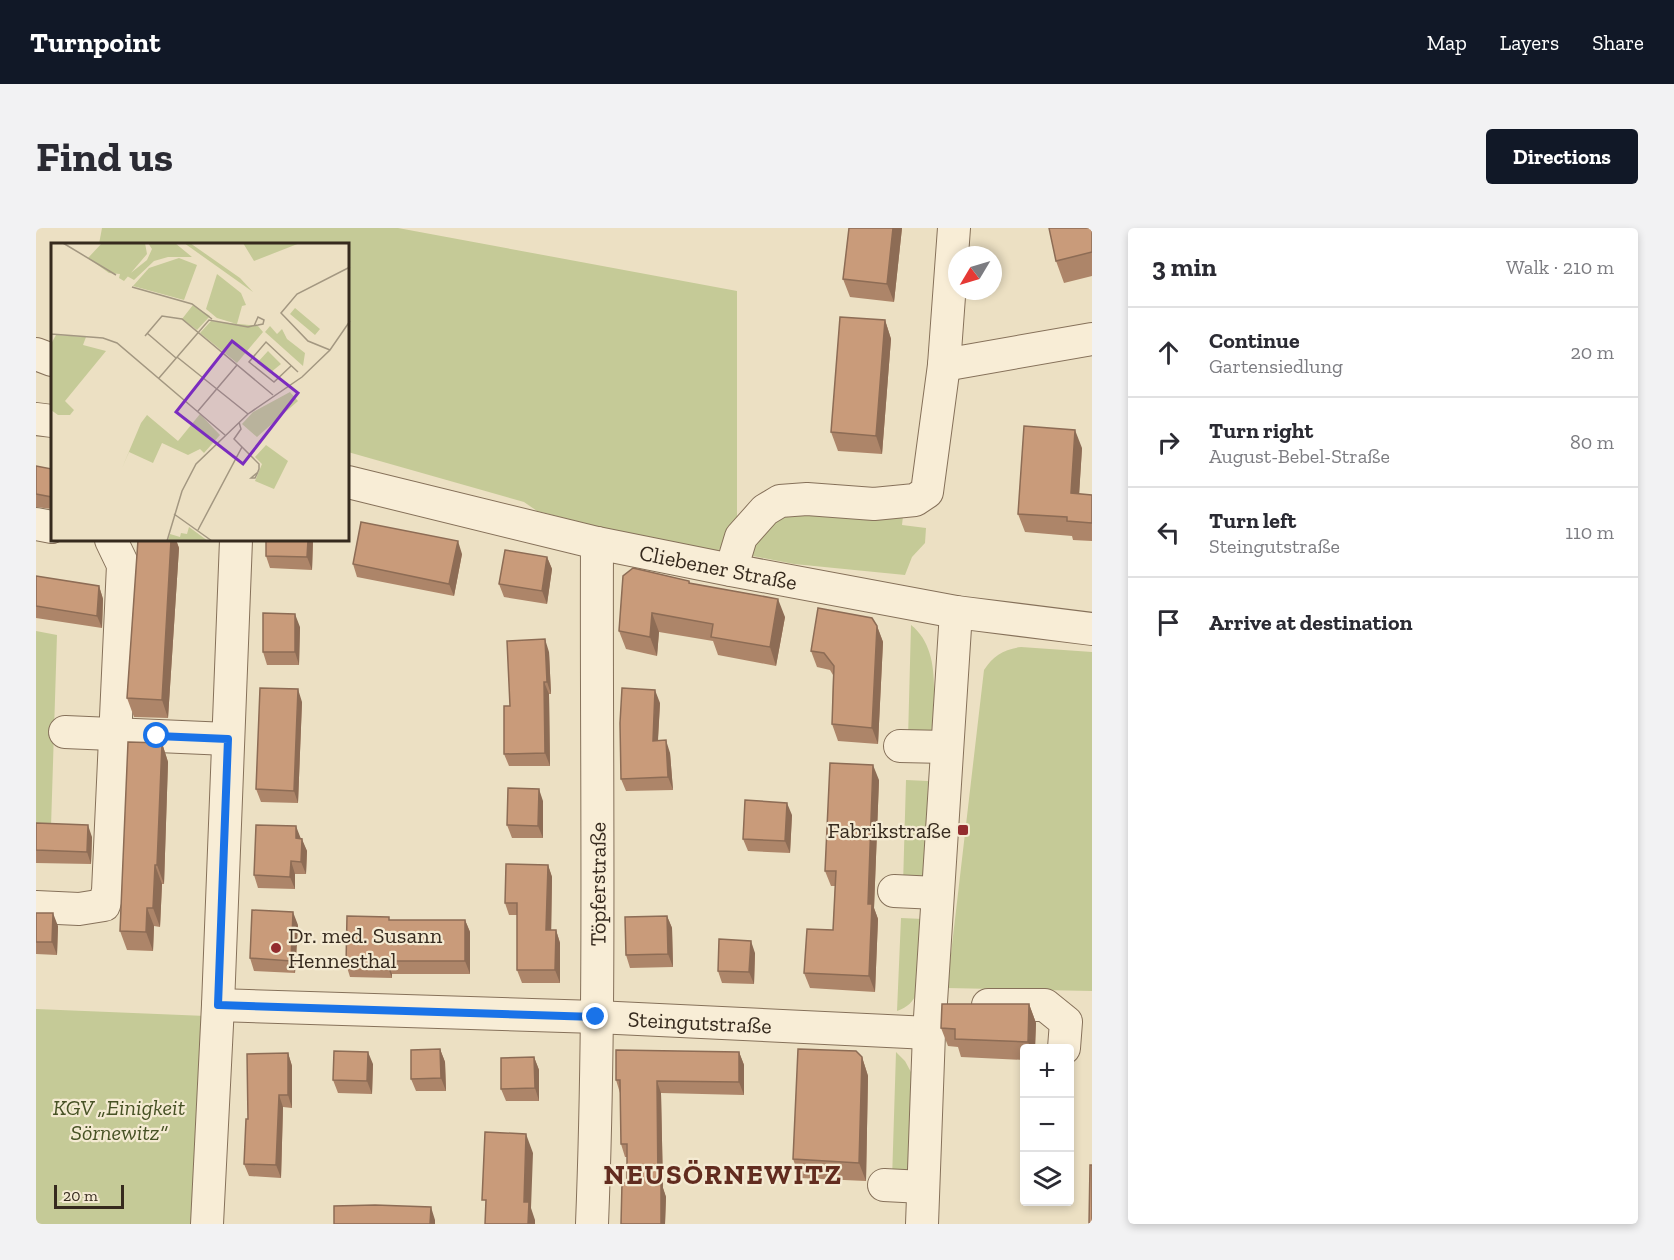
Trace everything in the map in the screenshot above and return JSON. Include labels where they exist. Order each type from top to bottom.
[{"type":"street","points":[[731,570],[741,537],[756,519],[780,501],[807,499],[874,504],[915,500],[927,492],[944,365],[954,228]]},
{"type":"street","points":[[944,365],[1092,339]]},
{"type":"street","points":[[36,354],[51,360]]},
{"type":"street","points":[[36,419],[51,421]]},
{"type":"street","name":"Cliebener Straße","points":[[350,483],[597,543],[731,570],[956,612],[1092,629]]},
{"type":"street","points":[[36,524],[51,527]]},
{"type":"street","points":[[36,907],[78,909],[104,905],[108,891],[123,565],[112,542]]},
{"type":"street","points":[[207,1224],[236,542]]},
{"type":"street","name":"Töpferstraße","points":[[592,1224],[596,1017],[597,543]]},
{"type":"street","points":[[922,1224],[923,1187],[945,1012],[936,904],[956,612]]},
{"type":"street","points":[[65,732],[228,739]]},
{"type":"street","points":[[900,746],[946,747]]},
{"type":"street","points":[[894,901],[936,904]]},
{"type":"street","name":"Steingutstraße","points":[[218,1005],[596,1017],[945,1012],[1045,1005],[1066,1022],[1064,1044]]},
{"type":"street","points":[[884,1185],[923,1187]]},
{"type":"green space","points":[[102,228],[398,228],[737,291],[737,528],[717,552],[624,533],[537,511],[524,502],[350,453],[350,243],[99,243]]},
{"type":"green space","points":[[783,510],[903,516],[902,525],[926,528],[925,543],[912,557],[905,575],[794,564],[748,555],[751,541]]},
{"type":"green space","points":[[911,625],[928,648],[932,663],[934,694],[931,739],[908,739]]},
{"type":"green space","points":[[36,631],[57,635],[51,827],[36,827]]},
{"type":"green space","points":[[1021,647],[1092,652],[1092,991],[947,988],[984,670],[1000,654],[1009,649]]},
{"type":"green space","points":[[906,780],[928,781],[925,885],[903,885]]},
{"type":"green space","points":[[901,918],[923,919],[918,991],[910,1004],[897,1011]]},
{"type":"green space","name":"KGV „Einigkeit Sörnewitz“","points":[[36,1009],[206,1016],[200,1224],[36,1224]]},
{"type":"green space","points":[[896,1052],[905,1061],[912,1074],[911,1182],[892,1180]]},
{"type":"building","points":[[849,228],[893,228],[887,284],[843,279]]},
{"type":"building","points":[[1049,228],[1092,228],[1092,252],[1056,261]]},
{"type":"building","points":[[840,317],[885,320],[876,436],[831,432]]},
{"type":"building","points":[[1024,426],[1075,430],[1071,493],[1092,495],[1092,523],[1067,521],[1067,517],[1018,514]]},
{"type":"building","points":[[36,466],[51,469],[51,497],[36,494]]},
{"type":"building","points":[[361,522],[458,541],[449,584],[353,564]]},
{"type":"building","points":[[138,542],[171,542],[162,700],[127,698]]},
{"type":"building","points":[[266,542],[308,542],[307,557],[266,556]]},
{"type":"building","points":[[505,550],[547,557],[542,591],[499,584]]},
{"type":"building","points":[[633,568],[689,581],[689,583],[778,599],[770,647],[711,637],[713,624],[652,613],[650,637],[619,631],[623,576]]},
{"type":"building","points":[[36,576],[99,586],[97,616],[36,606]]},
{"type":"building","points":[[818,608],[872,618],[877,626],[872,728],[832,724],[834,666],[824,653],[811,651]]},
{"type":"building","points":[[263,613],[295,614],[295,652],[263,652]]},
{"type":"building","points":[[545,639],[547,682],[544,682],[545,753],[504,754],[504,706],[510,706],[507,641]]},
{"type":"building","points":[[260,688],[298,689],[294,791],[256,789]]},
{"type":"building","points":[[622,688],[655,690],[653,741],[666,740],[668,777],[621,779]]},
{"type":"building","points":[[128,742],[162,743],[157,865],[155,865],[153,908],[147,908],[146,932],[120,931]]},
{"type":"building","points":[[830,763],[873,765],[868,904],[872,904],[869,976],[804,973],[807,929],[833,930],[836,871],[825,871]]},
{"type":"building","points":[[508,788],[539,789],[538,826],[507,825]]},
{"type":"building","points":[[745,800],[787,803],[785,841],[743,839]]},
{"type":"building","points":[[36,823],[88,825],[87,852],[36,850]]},
{"type":"building","points":[[256,825],[296,826],[296,838],[302,839],[301,862],[291,861],[290,877],[254,875]]},
{"type":"building","points":[[506,864],[548,865],[546,930],[556,930],[555,970],[517,970],[517,903],[505,903]]},
{"type":"building","name":"Dr. med. Susann Hennesthal","points":[[252,910],[293,912],[291,961],[250,958]]},
{"type":"building","points":[[36,913],[53,913],[52,942],[36,942]]},
{"type":"building","points":[[347,916],[389,917],[389,920],[465,920],[465,961],[387,961],[387,965],[346,964]]},
{"type":"building","points":[[667,916],[668,954],[626,955],[625,917]]},
{"type":"building","points":[[719,939],[751,941],[749,972],[718,971]]},
{"type":"building","points":[[942,1004],[1029,1004],[1028,1042],[955,1039],[955,1029],[941,1028]]},
{"type":"building","points":[[440,1049],[441,1078],[411,1079],[411,1050]]},
{"type":"building","points":[[798,1049],[856,1051],[862,1057],[859,1163],[793,1159]]},
{"type":"building","points":[[616,1050],[739,1052],[739,1082],[657,1081],[658,1184],[661,1184],[661,1224],[621,1224],[622,1183],[627,1183],[627,1144],[621,1144],[620,1080],[616,1080]]},
{"type":"building","points":[[334,1051],[368,1052],[367,1081],[333,1080]]},
{"type":"building","points":[[288,1053],[288,1095],[279,1095],[276,1165],[244,1164],[246,1119],[248,1119],[247,1054]]},
{"type":"building","points":[[534,1057],[535,1088],[501,1089],[501,1058]]},
{"type":"building","points":[[485,1132],[526,1134],[524,1202],[529,1202],[528,1224],[485,1224],[486,1200],[482,1200]]},
{"type":"building","points":[[1090,1165],[1092,1165],[1092,1224],[1089,1224]]},
{"type":"building","points":[[334,1206],[431,1207],[430,1224],[334,1224]]},
{"type":"place","name":"Fabrikstraße","points":[[963,830]]},
{"type":"place","name":"Dr. med. Susann Hennesthal","points":[[276,948]]},
{"type":"district","name":"NEUSÖRNEWITZ","points":[[723,1174]]},
{"type":"route","points":[[157,736],[228,739],[218,1005],[596,1017]]}]
